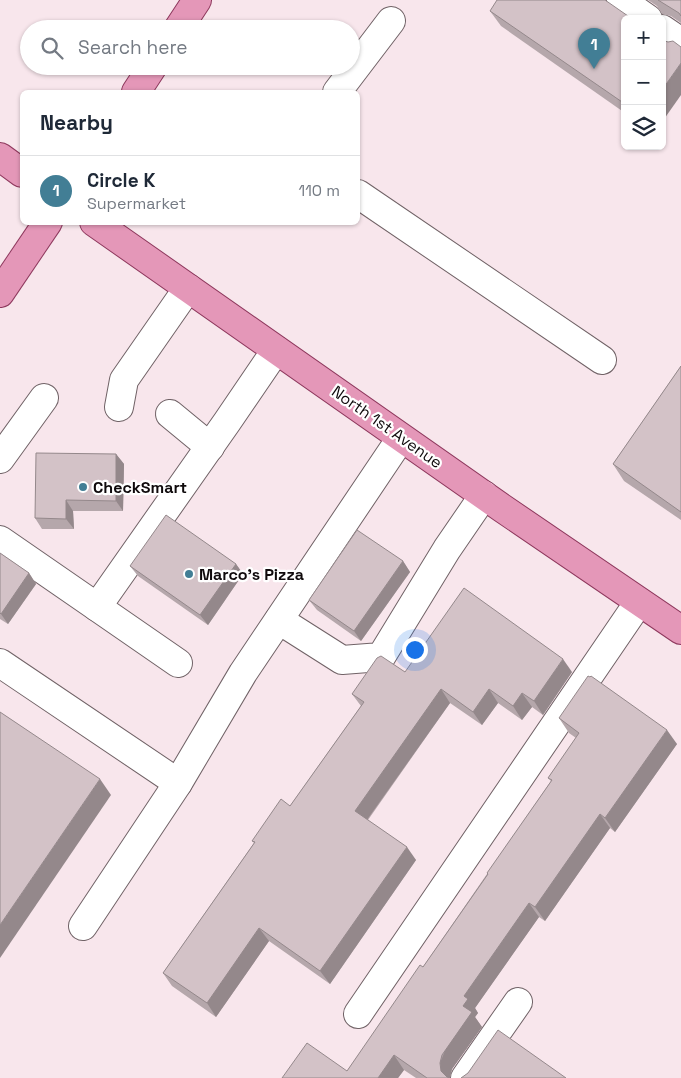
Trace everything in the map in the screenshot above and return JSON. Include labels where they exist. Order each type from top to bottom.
[{"type":"main road","points":[[184,20],[196,0]]},
{"type":"main road","points":[[137,90],[147,75]]},
{"type":"main road","points":[[0,157],[20,172]]},
{"type":"main road","points":[[0,293],[46,225]]},
{"type":"main road","name":"North 1st Avenue","points":[[98,225],[401,438],[681,630]]},
{"type":"lane","points":[[621,0],[642,15]]},
{"type":"lane","points":[[360,61],[391,21]]},
{"type":"lane","points":[[666,32],[681,42]]},
{"type":"lane","points":[[338,90],[349,75]]},
{"type":"lane","points":[[360,195],[602,360]]},
{"type":"lane","points":[[120,408],[124,380],[188,288]]},
{"type":"lane","points":[[97,607],[276,350]]},
{"type":"lane","points":[[1,456],[44,398]]},
{"type":"lane","points":[[170,414],[210,447]]},
{"type":"lane","points":[[83,926],[178,783],[243,673],[401,438]]},
{"type":"lane","points":[[279,620],[342,660],[381,657],[447,549],[484,495]]},
{"type":"lane","points":[[0,540],[178,663]]},
{"type":"lane","points":[[358,1014],[639,602]]},
{"type":"lane","points":[[0,663],[178,783]]},
{"type":"lane","points":[[465,1078],[518,1002]]},
{"type":"building","points":[[497,0],[605,0],[627,15],[621,15],[621,101],[490,11]]},
{"type":"building","points":[[658,0],[681,0],[681,16],[679,13]]},
{"type":"building","points":[[666,41],[673,41],[681,47],[681,63],[666,84]]},
{"type":"building","points":[[681,366],[681,512],[613,464]]},
{"type":"building","name":"CheckSmart","points":[[36,453],[116,454],[116,501],[66,500],[66,519],[35,518]]},
{"type":"building","name":"Marco's Pizza","points":[[166,515],[236,564],[200,615],[130,566]]},
{"type":"building","points":[[357,530],[403,561],[354,631],[309,600]]},
{"type":"building","points":[[0,553],[29,573],[1,614],[0,613]]},
{"type":"building","points":[[464,588],[563,659],[534,701],[522,693],[513,706],[489,689],[473,712],[441,689],[355,811],[407,847],[320,971],[259,928],[207,1003],[163,973],[255,842],[252,841],[281,799],[290,806],[364,702],[352,694],[377,658],[381,656],[405,672]]},
{"type":"building","points":[[588,676],[591,676],[667,730],[605,818],[600,814],[535,907],[529,903],[464,996],[468,999],[463,1006],[472,1012],[442,1055],[440,1063],[441,1071],[450,1078],[427,1078],[394,1055],[378,1078],[282,1078],[307,1043],[347,1071],[420,965],[423,967],[552,780],[548,778],[579,733],[559,718]]},
{"type":"building","points":[[0,712],[100,779],[0,925]]},
{"type":"building","points":[[498,1030],[566,1078],[461,1078],[468,1073]]},
{"type":"place","name":"Circle K","points":[[594,69]]},
{"type":"place","name":"CheckSmart","points":[[83,487]]},
{"type":"place","name":"Marco's Pizza","points":[[189,574]]}]
